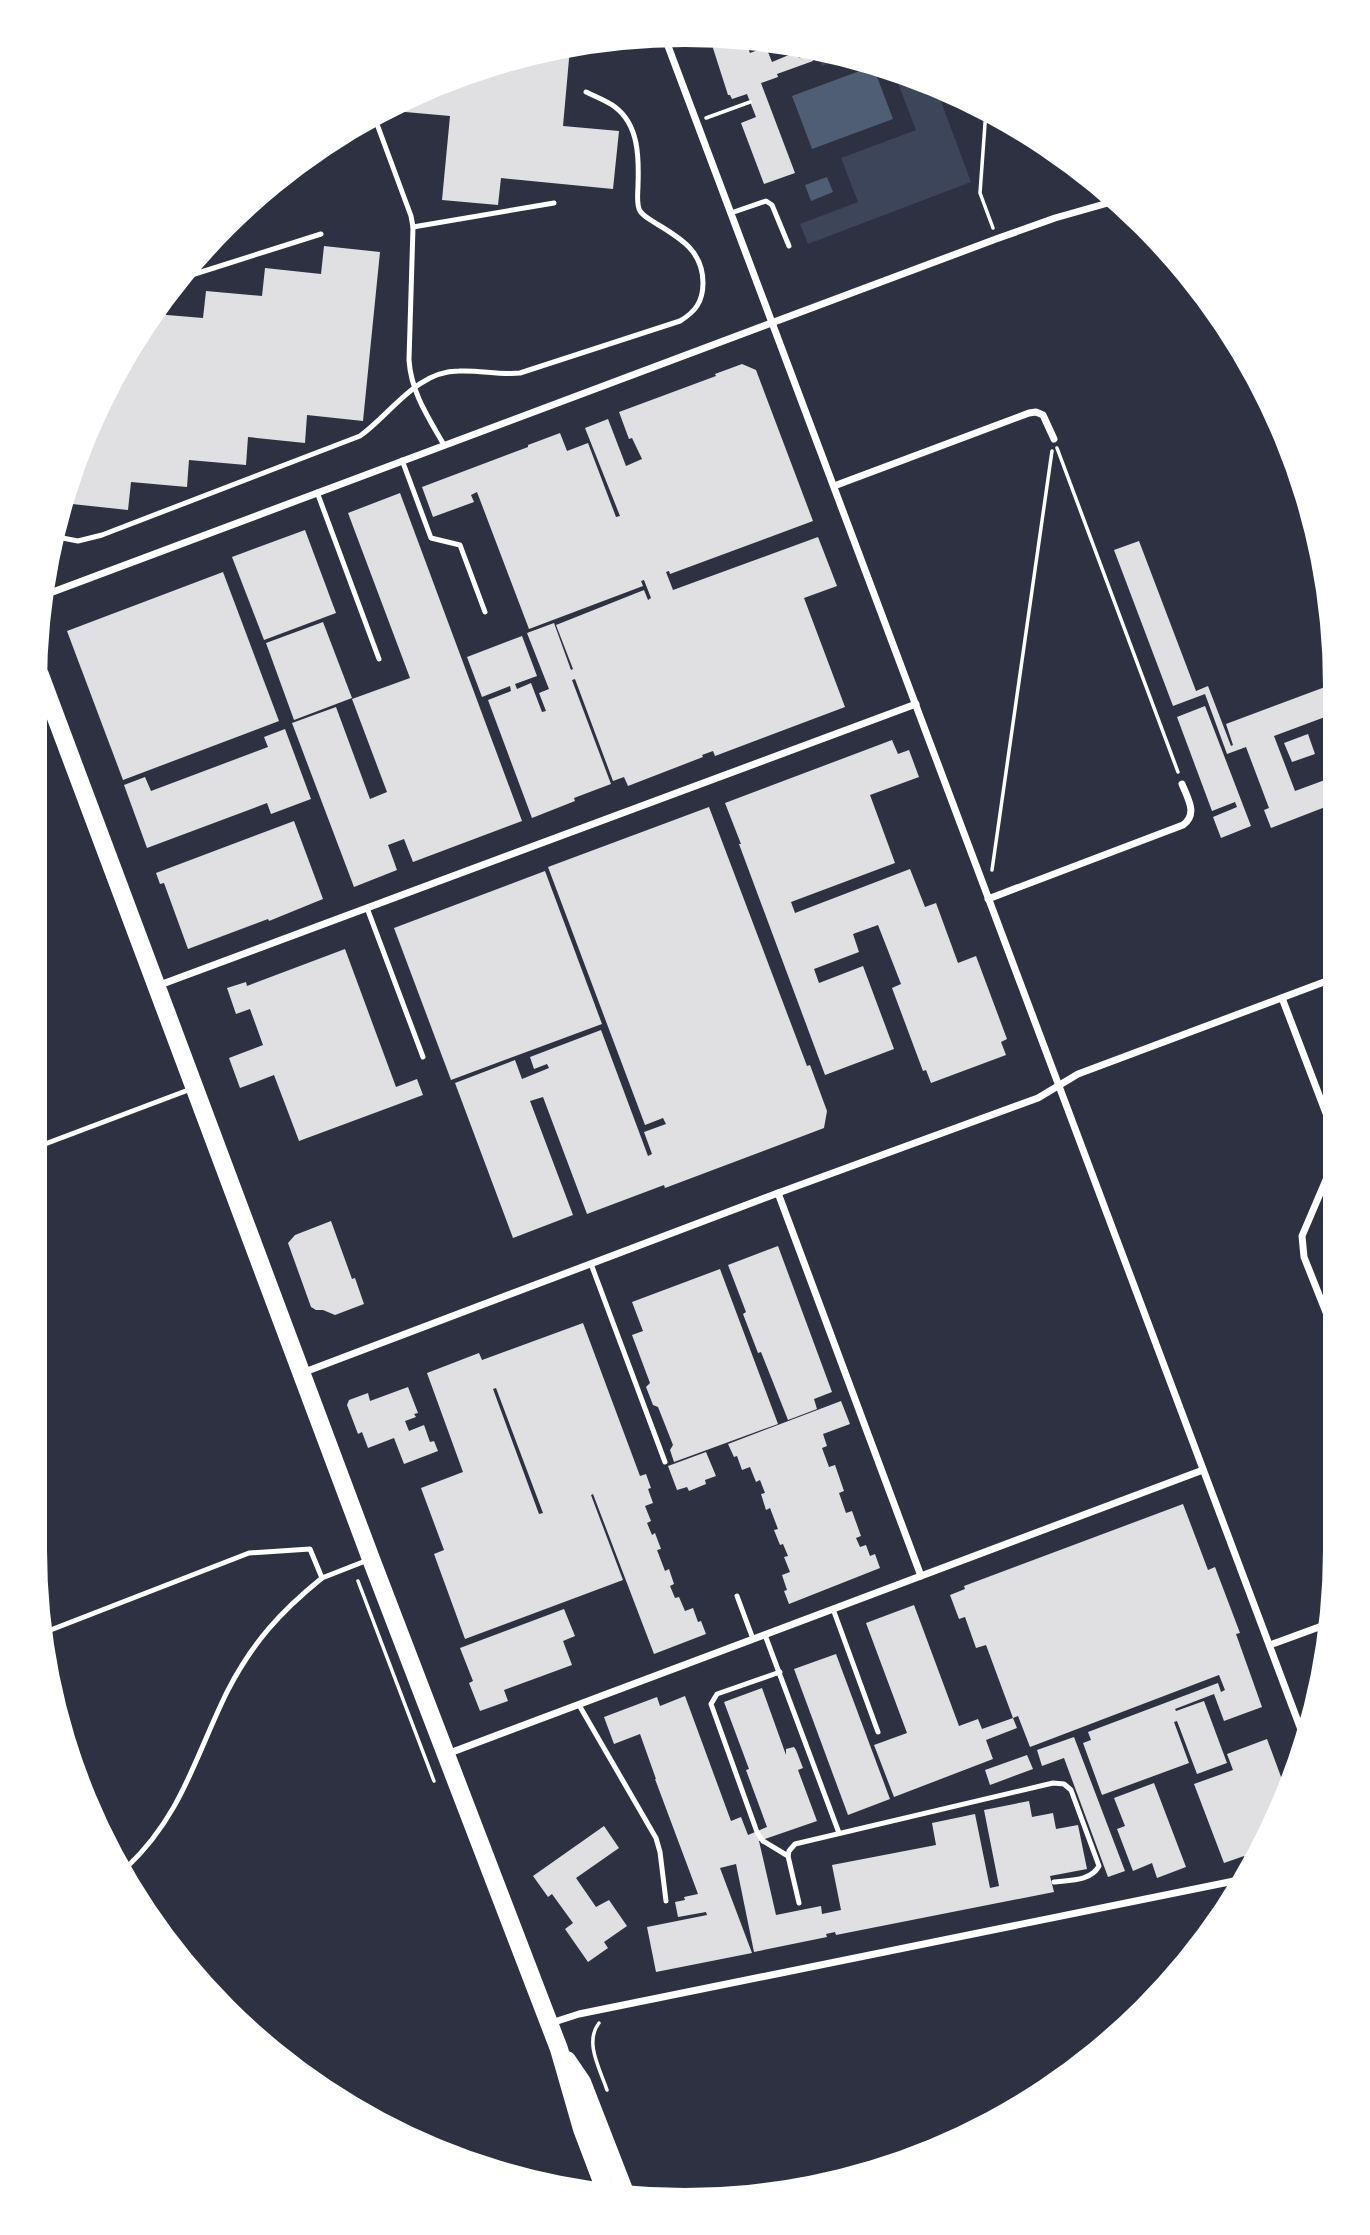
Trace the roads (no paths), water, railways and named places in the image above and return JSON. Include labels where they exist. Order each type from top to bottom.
[{"type":"main road","points":[[47,694],[445,1755],[559,2049],[582,2129],[602,2182]]},
{"type":"main road","points":[[559,2049],[582,2082],[622,2184]]},
{"type":"street","points":[[669,48],[1299,1723]]},
{"type":"street","points":[[55,591],[996,239],[1103,204]]},
{"type":"street","points":[[834,486],[1029,413],[1037,412],[1043,415],[1054,439]]},
{"type":"street","points":[[157,986],[916,704]]},
{"type":"street","points":[[988,900],[1183,825],[1189,821],[1192,814],[1182,784]]},
{"type":"street","points":[[302,1373],[1038,1098],[1078,1074],[1323,982]]},
{"type":"street","points":[[1282,998],[1323,1105]]},
{"type":"street","points":[[1323,1187],[1302,1236],[1304,1257],[1323,1305]]},
{"type":"street","points":[[778,1193],[921,1576]]},
{"type":"street","points":[[445,1755],[1203,1470]]},
{"type":"street","points":[[1270,1646],[1318,1627]]},
{"type":"street","points":[[549,2024],[579,2014],[1229,1882]]},
{"type":"lane","points":[[65,539],[78,541],[102,535],[360,436],[372,428],[414,387],[443,373],[458,370],[506,374],[540,368],[680,321],[693,313],[703,292],[703,274],[699,259],[683,240],[645,217],[639,210],[637,199],[640,156],[627,121],[613,105],[586,92]]},
{"type":"lane","points":[[378,127],[413,227],[410,379],[444,445]]},
{"type":"lane","points":[[731,212],[766,201],[772,205],[789,246]]},
{"type":"lane","points":[[413,227],[554,203]]},
{"type":"lane","points":[[204,267],[321,234]]},
{"type":"lane","points":[[402,460],[431,538],[460,545],[485,612]]},
{"type":"lane","points":[[317,492],[379,659]]},
{"type":"lane","points":[[367,908],[423,1057]]},
{"type":"lane","points":[[47,1143],[195,1087]]},
{"type":"lane","points":[[592,1264],[665,1462]]},
{"type":"lane","points":[[53,1629],[249,1553],[310,1549],[322,1578]]},
{"type":"lane","points":[[130,1864],[146,1849],[178,1804],[228,1691],[262,1634],[279,1615],[322,1578],[371,1559]]},
{"type":"lane","points":[[737,1596],[753,1639]]},
{"type":"lane","points":[[833,1609],[878,1732]]},
{"type":"lane","points":[[765,1634],[839,1833]]},
{"type":"lane","points":[[780,1672],[717,1694],[711,1704],[757,1832],[763,1841],[788,1856]]},
{"type":"lane","points":[[579,1705],[656,1838],[666,1901]]},
{"type":"lane","points":[[799,1903],[788,1856],[795,1844],[1053,1783],[1064,1784],[1072,1790],[1099,1866],[1087,1877],[1054,1882]]}]
